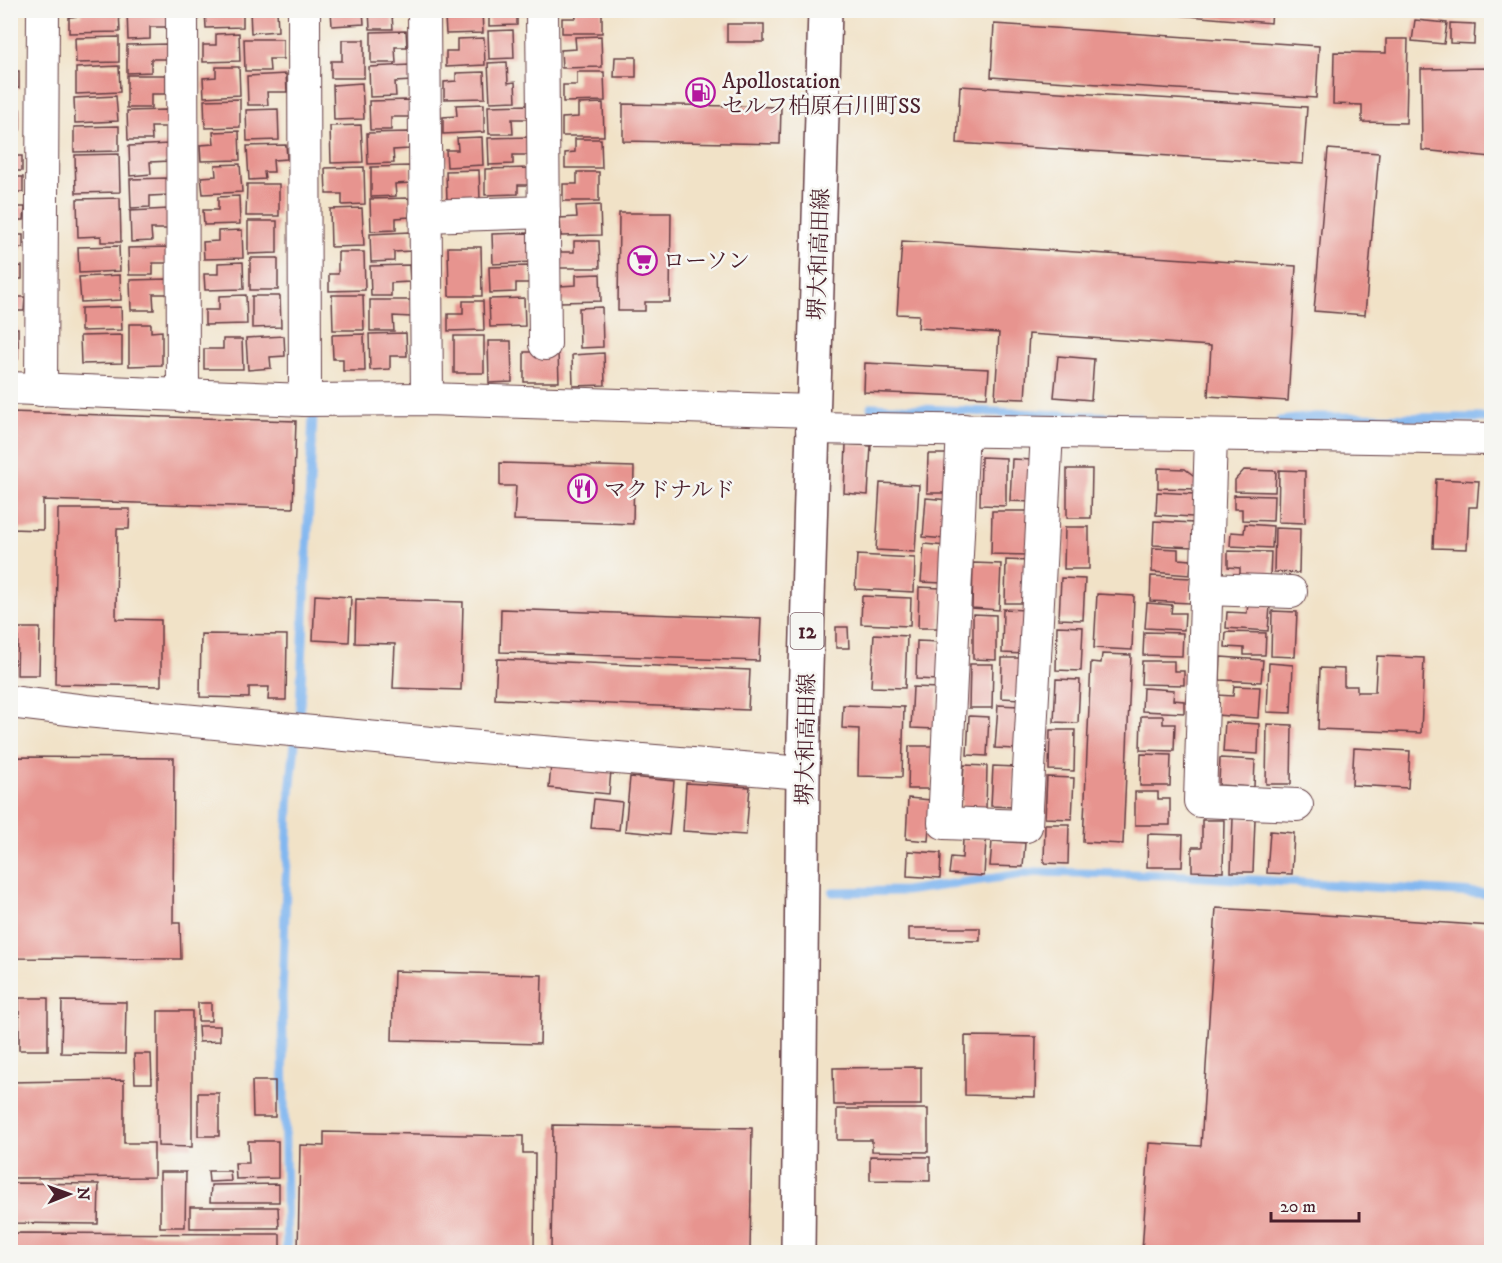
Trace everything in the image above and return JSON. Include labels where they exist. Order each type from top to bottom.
[{"type":"main road","name":"堺大和高田線","points":[[798,1252],[803,773],[825,10]]},
{"type":"street","points":[[41,390],[44,10]]},
{"type":"street","points":[[182,10],[183,396]]},
{"type":"street","points":[[304,10],[305,400]]},
{"type":"street","points":[[424,10],[427,399]]},
{"type":"street","points":[[542,10],[545,344]]},
{"type":"street","points":[[425,216],[544,212]]},
{"type":"street","points":[[10,388],[305,400],[427,399],[813,419],[963,430],[1491,439]]},
{"type":"street","points":[[963,430],[944,822],[1026,826],[1047,432]]},
{"type":"street","points":[[1211,435],[1200,801],[1297,805]]},
{"type":"street","points":[[1206,588],[1291,592]]},
{"type":"street","points":[[10,702],[395,739],[803,773]]},
{"type":"building","points":[[82,10],[119,10],[120,32],[69,33],[69,17],[82,16]]},
{"type":"building","points":[[127,10],[168,10],[168,27],[150,27],[150,39],[128,40]]},
{"type":"building","points":[[205,10],[243,10],[243,27],[206,28]]},
{"type":"building","points":[[250,10],[277,10],[278,31],[251,33]]},
{"type":"building","points":[[331,10],[363,10],[364,24],[332,26]]},
{"type":"building","points":[[369,10],[407,10],[407,15],[392,15],[393,29],[370,29]]},
{"type":"building","points":[[456,10],[482,10],[483,33],[446,34],[445,17],[456,17]]},
{"type":"building","points":[[489,10],[534,10],[534,15],[517,15],[517,25],[489,26]]},
{"type":"building","points":[[575,10],[602,10],[602,33],[562,33],[562,18],[576,18]]},
{"type":"building","points":[[1118,10],[1272,10],[1271,23]]},
{"type":"building","points":[[1415,20],[1447,23],[1444,44],[1412,41]]},
{"type":"building","points":[[1450,23],[1475,24],[1474,44],[1450,43]]},
{"type":"building","points":[[727,24],[764,24],[764,42],[727,42]]},
{"type":"building","points":[[994,24],[1319,46],[1316,98],[991,77]]},
{"type":"building","points":[[513,30],[514,58],[489,59],[488,31]]},
{"type":"building","points":[[406,31],[407,47],[395,47],[396,63],[371,63],[371,32]]},
{"type":"building","points":[[239,33],[240,61],[203,62],[203,45],[216,45],[216,34]]},
{"type":"building","points":[[601,36],[602,67],[562,68],[561,50],[576,49],[575,37]]},
{"type":"building","points":[[119,37],[119,62],[76,63],[75,38]]},
{"type":"building","points":[[484,38],[485,65],[446,67],[446,51],[457,51],[457,39]]},
{"type":"building","points":[[244,39],[283,39],[283,59],[269,59],[270,71],[245,71]]},
{"type":"building","points":[[1386,39],[1408,39],[1406,123],[1362,122],[1362,105],[1333,104],[1334,52],[1386,53]]},
{"type":"building","points":[[342,40],[364,40],[364,78],[331,78],[331,61],[342,61]]},
{"type":"building","points":[[169,44],[169,59],[151,59],[151,72],[127,73],[127,45]]},
{"type":"building","points":[[615,57],[636,57],[636,77],[614,77]]},
{"type":"building","points":[[507,62],[508,83],[515,82],[516,101],[490,102],[488,63]]},
{"type":"building","points":[[410,65],[411,81],[395,82],[396,96],[370,97],[369,67]]},
{"type":"building","points":[[119,66],[120,92],[76,94],[76,68]]},
{"type":"building","points":[[216,67],[239,67],[240,95],[204,97],[203,78],[216,77]]},
{"type":"building","points":[[1492,68],[1492,157],[1422,150],[1421,69]]},
{"type":"building","points":[[10,71],[19,71],[19,88],[10,89]]},
{"type":"building","points":[[484,72],[485,98],[444,99],[444,82],[456,81],[456,73]]},
{"type":"building","points":[[577,72],[604,72],[605,101],[563,102],[563,85],[577,85]]},
{"type":"building","points":[[286,74],[287,92],[267,92],[268,105],[248,105],[247,76]]},
{"type":"building","points":[[127,75],[166,75],[166,94],[151,94],[151,108],[127,108]]},
{"type":"building","points":[[362,83],[364,119],[334,120],[333,85]]},
{"type":"building","points":[[960,86],[1307,107],[1303,164],[957,143]]},
{"type":"building","points":[[116,96],[118,121],[75,123],[74,98]]},
{"type":"building","points":[[240,99],[240,127],[205,128],[204,100]]},
{"type":"building","points":[[409,100],[409,117],[391,117],[391,130],[370,130],[369,101]]},
{"type":"building","points":[[603,103],[604,136],[562,136],[562,118],[578,117],[578,104]]},
{"type":"building","points":[[484,104],[484,132],[443,134],[443,117],[457,116],[456,105]]},
{"type":"building","points":[[623,104],[781,107],[780,144],[623,141]]},
{"type":"building","points":[[527,105],[527,119],[512,119],[513,134],[489,134],[488,106]]},
{"type":"building","points":[[10,109],[20,109],[20,130],[10,130]]},
{"type":"building","points":[[278,109],[279,140],[247,141],[246,110]]},
{"type":"building","points":[[167,110],[167,127],[151,127],[152,140],[128,140],[127,111]]},
{"type":"building","points":[[361,125],[363,162],[331,163],[330,126]]},
{"type":"building","points":[[119,126],[119,151],[74,152],[74,127]]},
{"type":"building","points":[[239,131],[240,160],[201,161],[200,145],[214,144],[213,132]]},
{"type":"building","points":[[409,132],[409,149],[393,150],[394,163],[368,164],[367,133]]},
{"type":"building","points":[[482,137],[483,165],[447,167],[446,150],[458,150],[457,138]]},
{"type":"building","points":[[529,137],[530,155],[513,155],[513,164],[489,165],[488,138]]},
{"type":"building","points":[[575,139],[601,139],[602,168],[565,168],[565,153],[575,152]]},
{"type":"building","points":[[169,144],[170,161],[150,162],[151,174],[130,176],[129,146]]},
{"type":"building","points":[[286,145],[287,159],[273,160],[274,172],[264,172],[265,179],[249,180],[247,146]]},
{"type":"building","points":[[1328,149],[1379,153],[1365,315],[1314,311]]},
{"type":"building","points":[[119,154],[120,192],[76,193],[75,155]]},
{"type":"building","points":[[10,156],[22,156],[22,171],[10,171]]},
{"type":"building","points":[[240,164],[242,192],[203,194],[201,177],[216,176],[215,165]]},
{"type":"building","points":[[410,166],[411,183],[395,184],[396,196],[371,197],[371,167]]},
{"type":"building","points":[[364,167],[365,204],[342,205],[342,194],[326,194],[325,168]]},
{"type":"building","points":[[529,168],[529,185],[518,185],[518,194],[485,195],[485,169]]},
{"type":"building","points":[[479,170],[480,200],[447,201],[446,171]]},
{"type":"building","points":[[577,172],[599,172],[599,201],[563,201],[563,184],[577,184]]},
{"type":"building","points":[[10,177],[23,177],[23,192],[10,192]]},
{"type":"building","points":[[169,178],[169,195],[150,196],[150,207],[131,208],[130,179]]},
{"type":"building","points":[[247,184],[279,184],[279,216],[246,216]]},
{"type":"building","points":[[239,196],[240,224],[204,225],[203,210],[218,210],[218,197]]},
{"type":"building","points":[[120,198],[121,242],[101,242],[101,236],[78,237],[77,199]]},
{"type":"building","points":[[409,198],[410,217],[396,218],[396,230],[371,231],[370,199]]},
{"type":"building","points":[[600,205],[601,235],[561,236],[560,218],[577,217],[576,206]]},
{"type":"building","points":[[10,207],[25,207],[24,220],[10,220]]},
{"type":"building","points":[[362,208],[364,246],[331,247],[330,209]]},
{"type":"building","points":[[169,209],[170,229],[151,229],[152,241],[131,242],[130,211]]},
{"type":"building","points":[[619,213],[671,213],[670,302],[645,302],[645,311],[618,311]]},
{"type":"building","points":[[248,221],[277,221],[277,253],[248,254]]},
{"type":"building","points":[[242,230],[243,258],[204,259],[203,242],[218,241],[218,231]]},
{"type":"building","points":[[410,232],[411,251],[394,252],[394,261],[371,262],[370,234]]},
{"type":"building","points":[[530,233],[531,262],[493,264],[492,234]]},
{"type":"building","points":[[10,235],[23,235],[23,248],[10,248]]},
{"type":"building","points":[[574,241],[599,241],[600,268],[559,268],[559,252],[574,252]]},
{"type":"building","points":[[902,241],[1296,266],[1288,401],[1208,396],[1211,346],[1029,334],[1025,399],[995,398],[999,333],[918,328],[919,315],[897,314]]},
{"type":"building","points":[[119,246],[120,271],[79,273],[78,247]]},
{"type":"building","points":[[169,247],[169,263],[153,263],[153,275],[129,275],[128,248]]},
{"type":"building","points":[[448,247],[481,247],[482,296],[449,296]]},
{"type":"building","points":[[338,252],[364,252],[365,290],[329,291],[329,274],[338,274]]},
{"type":"building","points":[[250,258],[278,258],[278,290],[250,290]]},
{"type":"building","points":[[243,262],[244,289],[205,290],[204,274],[218,274],[218,263]]},
{"type":"building","points":[[409,265],[410,282],[391,283],[391,296],[371,296],[370,266]]},
{"type":"building","points":[[22,266],[22,279],[10,279],[10,267]]},
{"type":"building","points":[[528,266],[529,283],[516,283],[516,292],[490,293],[489,267]]},
{"type":"building","points":[[600,274],[601,301],[560,302],[560,286],[576,285],[576,275]]},
{"type":"building","points":[[120,275],[121,300],[81,302],[79,277]]},
{"type":"building","points":[[168,279],[169,294],[153,294],[154,310],[131,310],[130,280]]},
{"type":"building","points":[[246,295],[247,324],[205,325],[205,310],[219,310],[219,296]]},
{"type":"building","points":[[332,295],[363,295],[364,330],[333,330]]},
{"type":"building","points":[[252,296],[280,296],[281,327],[252,328]]},
{"type":"building","points":[[10,297],[25,297],[24,311],[10,311]]},
{"type":"building","points":[[524,298],[525,326],[490,327],[489,299]]},
{"type":"building","points":[[370,300],[411,300],[411,317],[393,316],[394,331],[370,331]]},
{"type":"building","points":[[463,301],[483,301],[484,330],[448,331],[448,314],[463,314]]},
{"type":"building","points":[[121,307],[122,330],[81,331],[81,308]]},
{"type":"building","points":[[602,307],[603,347],[580,348],[579,308]]},
{"type":"building","points":[[129,324],[151,324],[151,332],[162,331],[162,365],[129,366]]},
{"type":"building","points":[[10,328],[18,328],[18,359],[10,359]]},
{"type":"building","points":[[406,333],[407,356],[390,356],[390,369],[370,370],[369,334]]},
{"type":"building","points":[[364,334],[365,371],[343,371],[343,359],[333,359],[332,335]]},
{"type":"building","points":[[122,335],[122,363],[81,364],[80,336]]},
{"type":"building","points":[[284,336],[285,356],[270,357],[271,368],[248,370],[246,338]]},
{"type":"building","points":[[454,336],[484,336],[484,373],[454,373]]},
{"type":"building","points":[[223,339],[242,339],[243,369],[204,369],[204,349],[223,349]]},
{"type":"building","points":[[488,341],[511,341],[512,382],[489,383]]},
{"type":"building","points":[[524,352],[558,352],[559,382],[524,382]]},
{"type":"building","points":[[604,353],[605,385],[573,386],[572,355]]},
{"type":"building","points":[[1058,356],[1094,359],[1091,400],[1054,397]]},
{"type":"building","points":[[865,363],[989,369],[987,397],[864,392]]},
{"type":"building","points":[[10,412],[296,421],[293,508],[43,500],[43,530],[10,529]]},
{"type":"building","points":[[846,444],[871,446],[868,495],[844,493]]},
{"type":"building","points":[[928,454],[951,454],[951,493],[927,493]]},
{"type":"building","points":[[981,457],[1006,458],[1006,506],[980,505]]},
{"type":"building","points":[[1012,459],[1033,460],[1032,502],[1010,501]]},
{"type":"building","points":[[500,463],[634,467],[633,524],[514,520],[516,486],[500,486]]},
{"type":"building","points":[[1158,468],[1185,469],[1197,478],[1197,489],[1158,488]]},
{"type":"building","points":[[1067,469],[1092,469],[1091,518],[1067,518]]},
{"type":"building","points":[[1244,470],[1276,471],[1275,492],[1235,491],[1235,480]]},
{"type":"building","points":[[1279,470],[1305,471],[1305,523],[1278,522]]},
{"type":"building","points":[[1436,479],[1479,481],[1477,507],[1469,507],[1467,549],[1433,548]]},
{"type":"building","points":[[880,483],[919,485],[915,552],[876,550]]},
{"type":"building","points":[[1157,492],[1194,494],[1193,517],[1156,515]]},
{"type":"building","points":[[1234,495],[1274,496],[1273,521],[1242,520],[1242,509],[1234,509]]},
{"type":"building","points":[[926,498],[949,500],[945,539],[923,537]]},
{"type":"building","points":[[58,509],[130,509],[129,529],[117,529],[116,619],[161,620],[161,686],[55,684]]},
{"type":"building","points":[[992,511],[1029,511],[1028,555],[991,554]]},
{"type":"building","points":[[1154,521],[1194,523],[1193,547],[1153,545]]},
{"type":"building","points":[[1245,524],[1273,526],[1272,548],[1230,546],[1231,532],[1244,533]]},
{"type":"building","points":[[1065,527],[1089,527],[1089,569],[1064,569]]},
{"type":"building","points":[[1275,528],[1300,529],[1299,573],[1274,572]]},
{"type":"building","points":[[924,544],[946,546],[943,583],[921,582]]},
{"type":"building","points":[[1153,548],[1178,549],[1178,559],[1191,560],[1190,575],[1152,572]]},
{"type":"building","points":[[1228,551],[1271,552],[1270,577],[1240,575],[1240,568],[1228,567]]},
{"type":"building","points":[[857,555],[915,558],[914,592],[855,589]]},
{"type":"building","points":[[1006,560],[1030,561],[1029,603],[1005,603]]},
{"type":"building","points":[[973,563],[1001,564],[999,610],[972,608]]},
{"type":"building","points":[[1151,576],[1191,578],[1190,603],[1150,601]]},
{"type":"building","points":[[1061,578],[1085,579],[1083,620],[1059,619]]},
{"type":"building","points":[[919,587],[941,588],[940,628],[918,628]]},
{"type":"building","points":[[1097,594],[1134,596],[1132,650],[1094,648]]},
{"type":"building","points":[[315,595],[351,597],[349,642],[313,640]]},
{"type":"building","points":[[862,596],[911,598],[910,626],[861,624]]},
{"type":"building","points":[[356,599],[463,602],[461,690],[393,688],[395,644],[355,643]]},
{"type":"building","points":[[1147,603],[1172,605],[1171,613],[1185,613],[1184,630],[1145,628]]},
{"type":"building","points":[[1248,604],[1270,606],[1268,631],[1226,628],[1227,612],[1247,613]]},
{"type":"building","points":[[501,609],[761,618],[759,661],[500,652]]},
{"type":"building","points":[[1003,609],[1027,610],[1026,654],[1002,653]]},
{"type":"building","points":[[1272,611],[1297,612],[1295,657],[1271,656]]},
{"type":"building","points":[[973,614],[996,615],[996,660],[973,659]]},
{"type":"building","points":[[1057,626],[1083,627],[1081,671],[1056,670]]},
{"type":"building","points":[[836,627],[848,627],[849,648],[836,648]]},
{"type":"building","points":[[10,628],[14,628],[14,675],[10,675]]},
{"type":"building","points":[[18,628],[40,628],[39,675],[17,675]]},
{"type":"building","points":[[1144,632],[1183,633],[1182,656],[1143,655]]},
{"type":"building","points":[[1226,632],[1266,633],[1265,655],[1244,655],[1244,648],[1225,647]]},
{"type":"building","points":[[201,634],[287,635],[286,700],[268,700],[269,687],[249,687],[249,698],[200,697]]},
{"type":"building","points":[[874,634],[907,636],[905,688],[871,687]]},
{"type":"building","points":[[917,641],[940,642],[938,680],[916,679]]},
{"type":"building","points":[[1102,654],[1131,655],[1123,844],[1083,842],[1091,662],[1101,663]]},
{"type":"building","points":[[1377,656],[1424,658],[1421,733],[1318,729],[1320,668],[1344,669],[1344,686],[1357,686],[1357,692],[1375,692]]},
{"type":"building","points":[[1221,657],[1263,660],[1261,682],[1220,680]]},
{"type":"building","points":[[1002,658],[1023,658],[1021,699],[1001,698]]},
{"type":"building","points":[[497,659],[750,670],[748,710],[495,699]]},
{"type":"building","points":[[1142,661],[1174,661],[1174,671],[1184,671],[1184,685],[1141,684]]},
{"type":"building","points":[[1269,663],[1293,665],[1291,713],[1267,712]]},
{"type":"building","points":[[970,664],[993,664],[992,708],[969,708]]},
{"type":"building","points":[[1056,679],[1080,680],[1078,723],[1054,722]]},
{"type":"building","points":[[1234,686],[1260,687],[1258,718],[1216,715],[1217,695],[1233,696]]},
{"type":"building","points":[[913,687],[938,688],[936,729],[911,728]]},
{"type":"building","points":[[1143,688],[1174,690],[1173,700],[1184,701],[1184,713],[1142,711]]},
{"type":"building","points":[[843,705],[904,707],[902,777],[858,776],[859,729],[842,728]]},
{"type":"building","points":[[998,705],[1019,706],[1016,749],[995,748]]},
{"type":"building","points":[[969,716],[989,717],[987,756],[967,755]]},
{"type":"building","points":[[1141,716],[1163,716],[1163,724],[1175,724],[1174,751],[1140,750]]},
{"type":"building","points":[[1225,722],[1259,724],[1258,754],[1223,752]]},
{"type":"building","points":[[1267,724],[1292,725],[1291,784],[1266,784]]},
{"type":"building","points":[[1050,730],[1075,730],[1074,771],[1049,770]]},
{"type":"building","points":[[909,746],[932,746],[931,789],[908,789]]},
{"type":"building","points":[[1354,748],[1410,751],[1408,788],[1352,785]]},
{"type":"building","points":[[1141,754],[1171,755],[1170,786],[1140,786]]},
{"type":"building","points":[[10,757],[174,758],[173,923],[180,923],[181,959],[10,958]]},
{"type":"building","points":[[1220,758],[1255,760],[1254,787],[1219,785]]},
{"type":"building","points":[[551,765],[611,770],[609,794],[549,788]]},
{"type":"building","points":[[964,765],[987,766],[986,810],[961,809]]},
{"type":"building","points":[[993,766],[1015,767],[1013,807],[991,806]]},
{"type":"building","points":[[630,777],[674,781],[669,835],[625,831]]},
{"type":"building","points":[[1047,777],[1074,778],[1072,819],[1045,818]]},
{"type":"building","points":[[686,783],[750,787],[746,835],[683,831]]},
{"type":"building","points":[[1135,792],[1158,792],[1158,799],[1170,799],[1170,825],[1135,825]]},
{"type":"building","points":[[908,798],[931,800],[928,841],[906,839]]},
{"type":"building","points":[[594,799],[622,802],[619,830],[591,828]]},
{"type":"building","points":[[1233,818],[1255,819],[1253,872],[1231,872]]},
{"type":"building","points":[[1202,820],[1224,820],[1223,872],[1192,871],[1192,847],[1202,847]]},
{"type":"building","points":[[1045,824],[1069,824],[1068,864],[1044,863]]},
{"type":"building","points":[[1270,831],[1294,833],[1292,874],[1267,873]]},
{"type":"building","points":[[1148,834],[1183,835],[1182,867],[1147,867]]},
{"type":"building","points":[[963,839],[986,840],[984,876],[949,874],[951,857],[962,858]]},
{"type":"building","points":[[992,841],[1025,843],[1023,867],[990,866]]},
{"type":"building","points":[[908,851],[941,853],[940,878],[907,876]]},
{"type":"building","points":[[1216,908],[1492,926],[1492,1252],[1142,1252],[1149,1143],[1201,1146]]},
{"type":"building","points":[[909,928],[980,928],[980,941],[909,940]]},
{"type":"building","points":[[394,971],[542,975],[540,1044],[392,1040]]},
{"type":"building","points":[[19,998],[48,998],[48,1050],[19,1050]]},
{"type":"building","points":[[62,1001],[126,1002],[125,1054],[61,1053]]},
{"type":"building","points":[[198,1003],[211,1003],[211,1021],[198,1021]]},
{"type":"building","points":[[158,1011],[192,1011],[192,1147],[158,1146]]},
{"type":"building","points":[[198,1026],[220,1026],[220,1041],[199,1042]]},
{"type":"building","points":[[965,1036],[1036,1037],[1035,1097],[965,1095]]},
{"type":"building","points":[[134,1054],[151,1054],[152,1083],[135,1083]]},
{"type":"building","points":[[921,1067],[921,1105],[834,1105],[833,1068]]},
{"type":"building","points":[[124,1080],[124,1143],[154,1143],[154,1177],[10,1178],[10,1082]]},
{"type":"building","points":[[252,1081],[275,1081],[275,1117],[253,1117]]},
{"type":"building","points":[[198,1093],[219,1093],[219,1136],[198,1136]]},
{"type":"building","points":[[837,1109],[928,1109],[928,1152],[872,1151],[872,1140],[837,1140]]},
{"type":"building","points":[[553,1125],[752,1128],[750,1252],[551,1252]]},
{"type":"building","points":[[324,1132],[523,1136],[523,1153],[535,1153],[534,1252],[298,1252],[300,1145],[324,1146]]},
{"type":"building","points":[[248,1141],[278,1141],[278,1178],[236,1179],[235,1163],[249,1163]]},
{"type":"building","points":[[870,1156],[930,1157],[930,1181],[870,1180]]},
{"type":"building","points":[[208,1171],[230,1171],[231,1181],[209,1182]]},
{"type":"building","points":[[160,1172],[186,1172],[185,1227],[160,1227]]},
{"type":"building","points":[[10,1183],[99,1184],[98,1224],[10,1223]]},
{"type":"building","points":[[279,1184],[279,1202],[210,1202],[211,1185]]},
{"type":"building","points":[[190,1207],[278,1207],[279,1228],[190,1228]]},
{"type":"building","points":[[10,1233],[280,1234],[280,1252],[10,1252]]},
{"type":"waterway","points":[[871,407],[1138,418]]},
{"type":"waterway","points":[[300,709],[313,415]]},
{"type":"waterway","points":[[1280,421],[1314,417],[1492,418]]},
{"type":"waterway","points":[[287,1252],[282,995],[289,803],[295,743]]},
{"type":"waterway","points":[[833,892],[905,891],[1036,872],[1168,875],[1492,894]]},
{"type":"place","name":"Apollostation セルフ柏原石川町SS","points":[[701,93]]},
{"type":"place","name":"ローソン","points":[[642,260]]},
{"type":"place","name":"マクドナルド","points":[[583,489]]}]
